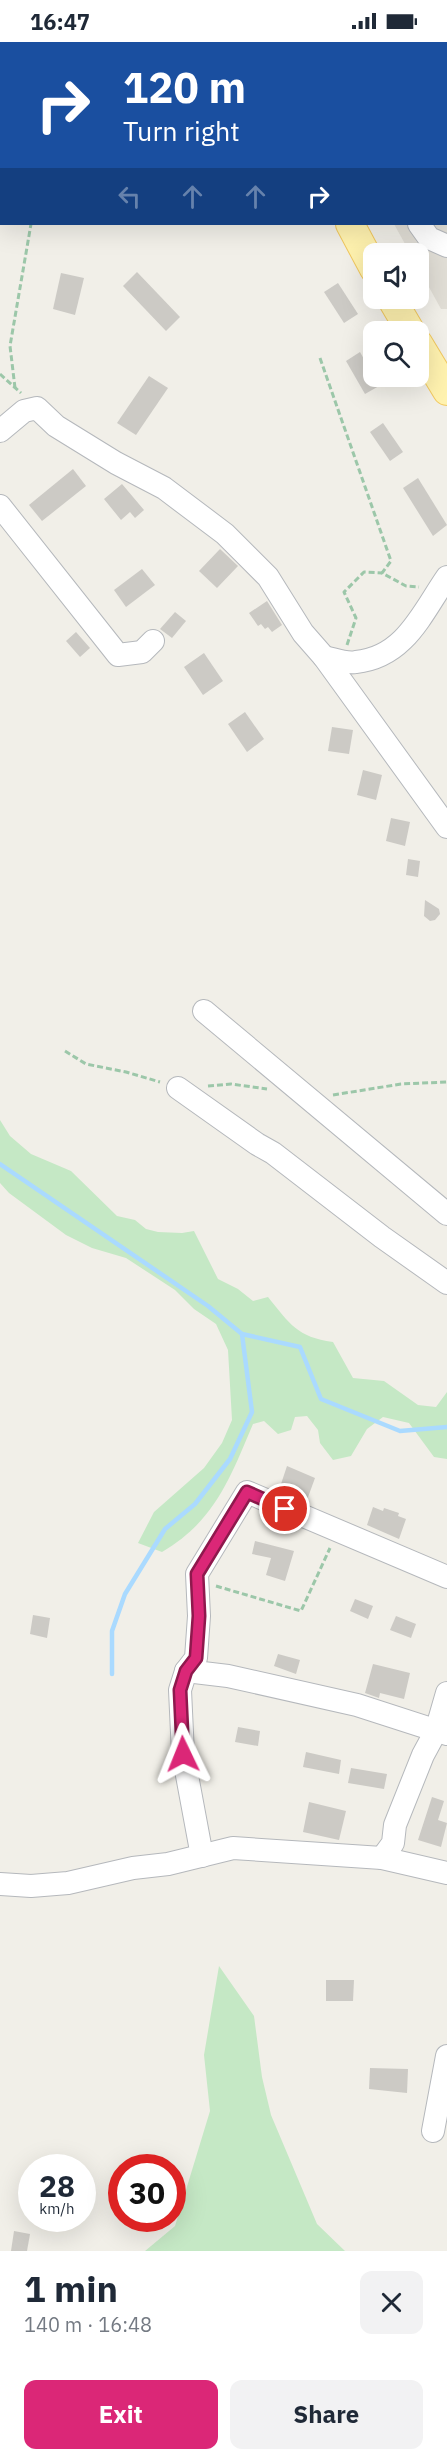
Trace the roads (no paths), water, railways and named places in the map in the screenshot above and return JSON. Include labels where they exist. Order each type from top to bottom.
[{"type":"main road","points":[[350,225],[363,251]]},
{"type":"main road","points":[[429,361],[447,391]]},
{"type":"street","points":[[420,225],[429,238],[447,246]]},
{"type":"street","points":[[0,431],[24,411],[37,408],[56,426],[116,463],[164,488],[225,534],[268,577],[303,633],[331,659],[447,827]]},
{"type":"street","points":[[0,506],[118,655],[142,652],[153,641]]},
{"type":"street","points":[[331,659],[354,663],[384,655],[409,635],[444,581]]},
{"type":"street","points":[[204,1011],[447,1214]]},
{"type":"street","points":[[178,1088],[273,1153],[382,1237],[447,1283]]},
{"type":"street","points":[[202,1856],[183,1754],[180,1690],[186,1671],[196,1658],[199,1616],[197,1574],[247,1492],[447,1577]]},
{"type":"street","points":[[186,1671],[228,1676],[357,1705],[442,1733]]},
{"type":"street","points":[[382,1858],[393,1842],[395,1825],[423,1755],[442,1733],[447,1693]]},
{"type":"street","points":[[0,1884],[31,1886],[68,1883],[133,1868],[168,1864],[233,1848],[382,1858],[447,1873]]},
{"type":"street","points":[[433,2131],[447,2056]]},
{"type":"waterway","points":[[0,1164],[208,1306],[242,1334],[300,1347],[321,1399],[400,1431],[447,1427]]},
{"type":"waterway","points":[[112,1674],[112,1631],[125,1594],[165,1529],[195,1504],[230,1459],[252,1412],[242,1334]]}]
